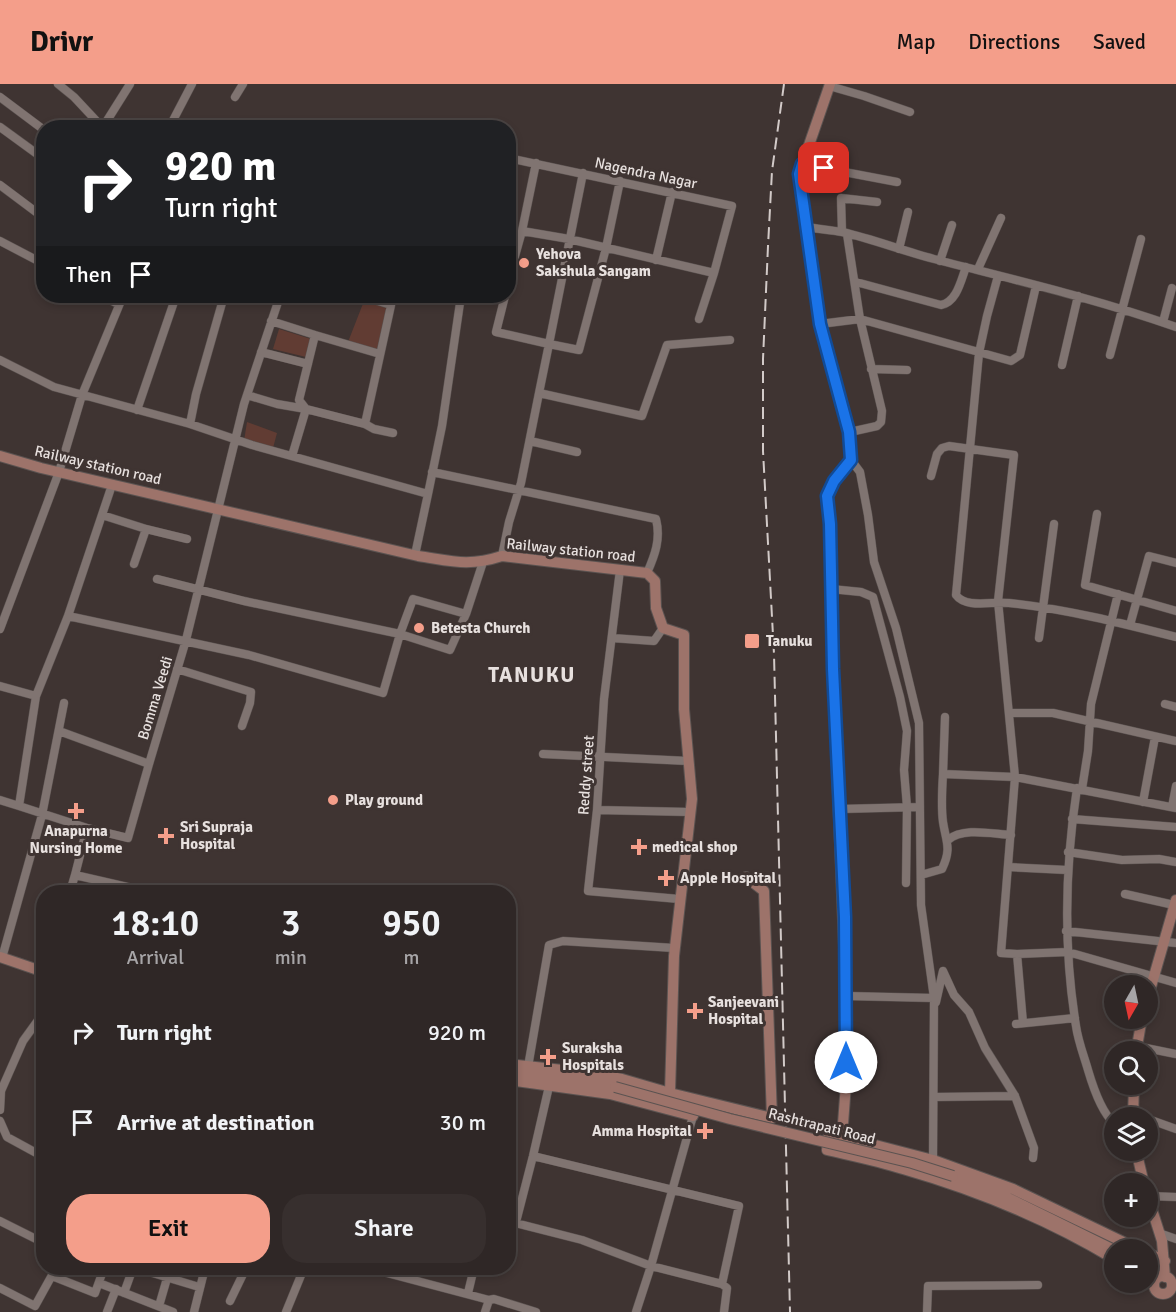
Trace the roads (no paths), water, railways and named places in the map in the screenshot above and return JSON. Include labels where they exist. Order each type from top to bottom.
[{"type":"street","points":[[58,84],[96,120]]},
{"type":"street","points":[[107,120],[130,84]]},
{"type":"street","points":[[173,120],[192,84]]},
{"type":"street","points":[[235,97],[243,84]]},
{"type":"street","points":[[910,112],[830,85],[799,174],[820,324],[849,432],[851,460],[860,472],[874,562],[886,594],[919,723],[922,915],[934,998],[933,1160]]},
{"type":"street","points":[[2,102],[36,125]]},
{"type":"street","points":[[0,127],[36,153]]},
{"type":"street","name":"Nagendra Nagar","points":[[516,159],[732,206],[714,273]]},
{"type":"street","points":[[516,248],[522,231],[536,163]]},
{"type":"street","points":[[802,164],[897,182]]},
{"type":"street","points":[[502,556],[530,441],[583,173]]},
{"type":"street","points":[[503,303],[496,332],[579,350],[606,248],[620,181]]},
{"type":"street","points":[[0,185],[36,212]]},
{"type":"street","points":[[656,260],[672,192]]},
{"type":"street","points":[[849,432],[877,426],[881,422],[882,411],[860,319],[841,198],[877,202]]},
{"type":"street","points":[[899,249],[908,212]]},
{"type":"street","points":[[978,269],[1001,218]]},
{"type":"street","points":[[940,261],[952,225]]},
{"type":"street","points":[[806,227],[845,233],[940,261],[1078,296],[1176,327]]},
{"type":"street","points":[[522,231],[569,239],[714,273],[699,319]]},
{"type":"street","points":[[1110,355],[1142,240]]},
{"type":"street","points":[[0,241],[36,260]]},
{"type":"street","points":[[856,282],[941,305],[953,299],[966,267]]},
{"type":"street","points":[[998,276],[980,353],[956,595],[960,600],[966,602],[998,601],[1043,606],[1176,634]]},
{"type":"street","points":[[820,324],[860,319],[1011,361],[1020,355],[1036,286]]},
{"type":"street","points":[[1163,322],[1172,288]]},
{"type":"street","points":[[1062,365],[1078,296]]},
{"type":"street","points":[[137,410],[174,303]]},
{"type":"street","points":[[190,424],[196,394],[222,303]]},
{"type":"street","points":[[200,589],[247,395],[278,303]]},
{"type":"street","points":[[365,424],[391,305],[384,303]]},
{"type":"street","points":[[415,555],[442,426],[460,303]]},
{"type":"street","points":[[0,628],[58,472],[82,395],[118,304]]},
{"type":"street","points":[[272,321],[380,354]]},
{"type":"street","points":[[306,409],[299,400],[315,335]]},
{"type":"street","points":[[539,393],[642,416],[667,345],[730,340]]},
{"type":"street","points":[[261,352],[308,364]]},
{"type":"street","points":[[0,360],[54,387],[190,424],[236,440],[428,494]]},
{"type":"street","points":[[871,369],[908,370]]},
{"type":"street","points":[[247,395],[393,433]]},
{"type":"street","points":[[292,456],[306,409]]},
{"type":"street","points":[[530,441],[577,452]]},
{"type":"street","points":[[931,476],[937,454],[942,448],[949,446],[1014,455],[998,601],[1015,777],[1001,953],[1068,952],[1149,975]]},
{"type":"street","name":"Railway station road","points":[[0,456],[58,472],[415,555],[469,564],[502,556],[647,573],[655,582],[656,608],[663,628]]},
{"type":"street","points":[[842,1137],[846,1084],[846,996],[830,524],[827,496],[834,481],[851,460]]},
{"type":"street","points":[[432,472],[656,519],[659,532],[655,554],[647,573]]},
{"type":"street","points":[[19,806],[36,696],[68,615],[112,484]]},
{"type":"street","points":[[1097,514],[1084,584],[1089,588],[1176,611]]},
{"type":"street","points":[[102,515],[187,539]]},
{"type":"street","points":[[1039,638],[1054,524]]},
{"type":"street","points":[[134,564],[146,529]]},
{"type":"street","points":[[1130,625],[1149,556],[1176,563]]},
{"type":"street","points":[[157,579],[399,634],[450,650],[466,614],[483,562]]},
{"type":"street","name":"Reddy street","points":[[620,570],[604,699],[597,810],[588,891],[679,899]]},
{"type":"street","name":"Bomma Veedi","points":[[87,828],[128,838],[200,589]]},
{"type":"street","points":[[831,589],[861,592],[873,597],[900,697],[907,731],[904,770],[907,807],[906,884]]},
{"type":"street","points":[[1104,1108],[1092,1084],[1076,1028],[1066,931],[1067,870],[1072,819],[1080,788],[1091,722],[1091,704],[1118,594]]},
{"type":"street","points":[[68,615],[186,640],[308,670],[383,693],[399,634],[413,599],[466,614]]},
{"type":"street","points":[[612,638],[654,641],[663,628],[684,634],[684,709],[692,800],[674,948],[670,1093]]},
{"type":"street","points":[[177,669],[251,692],[250,703],[242,726]]},
{"type":"street","points":[[0,686],[36,696]]},
{"type":"street","points":[[1,954],[42,814],[64,703]]},
{"type":"street","points":[[1165,704],[1176,707]]},
{"type":"street","points":[[1009,713],[1053,712],[1176,741]]},
{"type":"street","points":[[921,875],[942,869],[946,858],[948,840],[944,824],[943,774],[945,717]]},
{"type":"street","points":[[59,731],[149,764]]},
{"type":"street","points":[[1143,802],[1155,737]]},
{"type":"street","points":[[543,754],[688,760]]},
{"type":"street","points":[[943,774],[1015,777],[1174,807],[1176,786]]},
{"type":"street","points":[[0,800],[87,828],[72,885]]},
{"type":"street","points":[[840,808],[920,807]]},
{"type":"street","points":[[597,810],[690,812]]},
{"type":"street","points":[[1072,819],[1176,827]]},
{"type":"street","points":[[948,840],[953,836],[969,833],[1011,835]]},
{"type":"street","points":[[1068,852],[1122,860],[1159,859],[1176,862]]},
{"type":"street","points":[[1008,867],[1067,870]]},
{"type":"street","points":[[75,874],[120,885]]},
{"type":"street","points":[[516,1065],[590,1073],[622,1079],[772,1118],[764,891],[746,877]]},
{"type":"street","points":[[1125,894],[1175,903],[1153,975]]},
{"type":"street","points":[[1066,931],[1176,943]]},
{"type":"street","points":[[528,1067],[549,945],[563,941],[674,948]]},
{"type":"street","points":[[1,954],[36,963]]},
{"type":"street","points":[[1,954],[36,969]]},
{"type":"street","points":[[1017,954],[1020,1024],[1075,1017]]},
{"type":"street","points":[[934,1012],[943,971],[954,995],[969,1012],[985,1048],[1015,1096],[1034,1148],[1033,1158]]},
{"type":"street","points":[[1158,978],[1176,983]]},
{"type":"street","points":[[846,996],[934,998]]},
{"type":"street","points":[[0,1110],[1,1090],[23,1041],[36,1022]]},
{"type":"street","points":[[1158,1051],[1176,1054]]},
{"type":"street","name":"Rashtrapati Road","points":[[516,1074],[550,1082],[589,1082],[615,1087],[730,1119],[912,1163],[998,1193],[1104,1246]]},
{"type":"street","points":[[516,1080],[550,1082],[610,1094],[693,1116],[636,1312]]},
{"type":"street","points":[[516,1209],[534,1156],[550,1082]]},
{"type":"street","points":[[934,1097],[1015,1096]]},
{"type":"street","points":[[0,1121],[7,1137],[36,1153]]},
{"type":"street","points":[[1158,1123],[1176,1129]]},
{"type":"street","points":[[1104,1253],[990,1198],[902,1168],[827,1150],[829,1133],[933,1160],[1013,1189],[1117,1239]]},
{"type":"street","points":[[902,1168],[904,1152]]},
{"type":"street","points":[[534,1156],[739,1206],[722,1284]]},
{"type":"street","points":[[1158,1197],[1176,1197]]},
{"type":"street","points":[[0,1221],[36,1239]]},
{"type":"street","points":[[516,1222],[582,1240],[651,1266],[722,1284],[727,1288],[724,1312]]},
{"type":"street","points":[[1157,1227],[1165,1261],[1165,1285]]},
{"type":"street","points":[[1159,1233],[1176,1239]]},
{"type":"street","points":[[1158,1258],[1165,1261]]},
{"type":"street","points":[[0,1288],[35,1306],[52,1276],[95,1293],[102,1275]]},
{"type":"street","points":[[107,1312],[130,1275]]},
{"type":"street","points":[[161,1275],[199,1287]]},
{"type":"street","points":[[194,1312],[203,1275]]},
{"type":"street","points":[[230,1301],[243,1275]]},
{"type":"street","points":[[286,1312],[301,1275]]},
{"type":"street","points":[[396,1275],[489,1300],[494,1299],[536,1312]]},
{"type":"street","points":[[468,1293],[472,1275]]},
{"type":"street","points":[[159,1306],[168,1277]]},
{"type":"street","points":[[99,1283],[173,1312]]},
{"type":"street","points":[[927,1312],[928,1286],[1038,1285]]},
{"type":"street","points":[[485,1312],[489,1300]]},
{"type":"railway","points":[[784,84],[772,171],[763,359],[763,451],[774,654],[790,1312]]},
{"type":"place","name":"Yehova Sakshula Sangam","points":[[524,263]]},
{"type":"place","name":"Betesta Church","points":[[419,628]]},
{"type":"place","name":"Tanuku","points":[[752,641]]},
{"type":"place","name":"Play ground","points":[[333,800]]},
{"type":"place","name":"Anapurna Nursing Home","points":[[76,811]]},
{"type":"place","name":"Sri Supraja Hospital","points":[[166,836]]},
{"type":"place","name":"medical shop","points":[[639,847]]},
{"type":"place","name":"Apple Hospital","points":[[666,878]]},
{"type":"place","name":"Sanjeevani Hospital","points":[[695,1011]]},
{"type":"place","name":"Suraksha Hospitals","points":[[548,1057]]},
{"type":"place","name":"Amma Hospital","points":[[705,1131]]},
{"type":"district","name":"TANUKU","points":[[532,675]]}]
